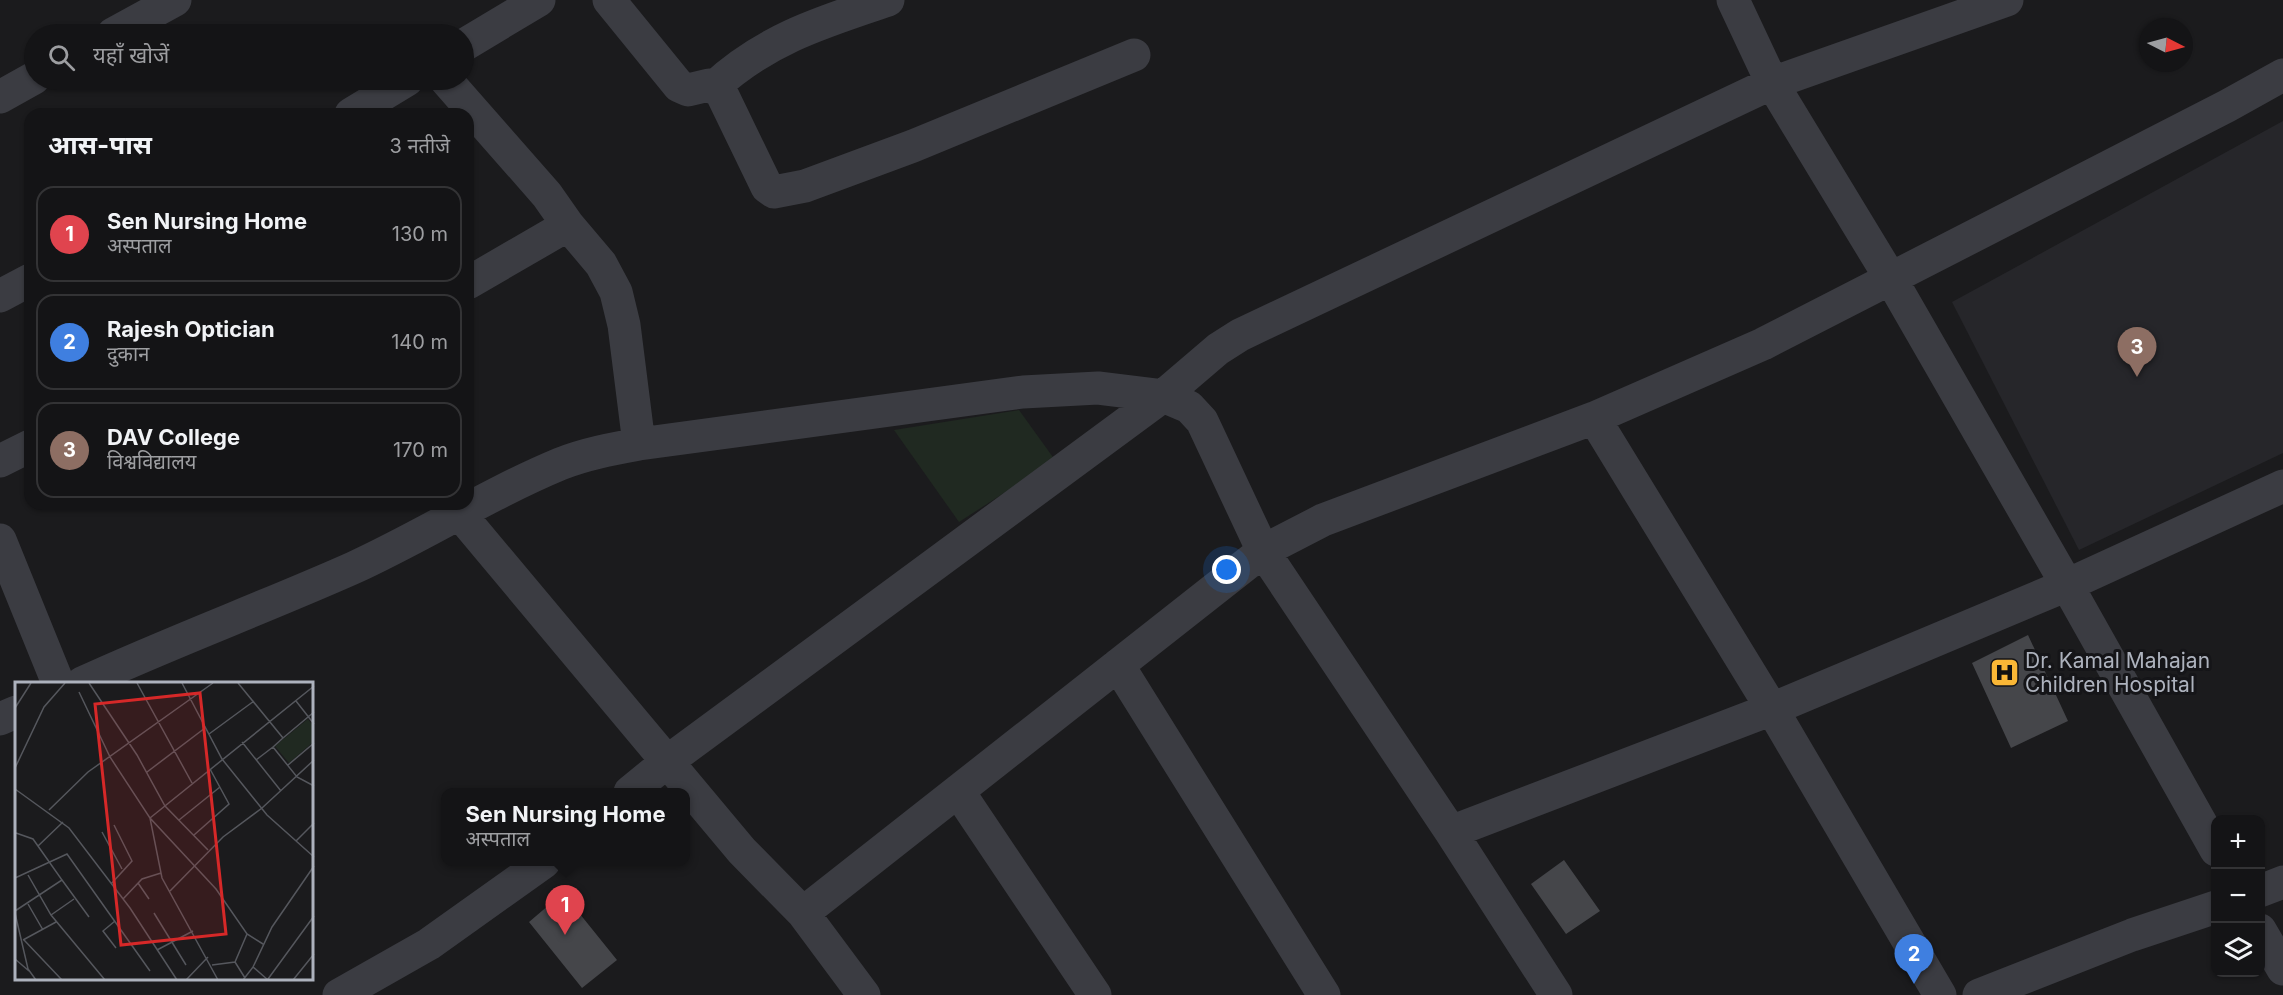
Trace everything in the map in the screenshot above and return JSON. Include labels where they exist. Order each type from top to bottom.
[{"type":"street","points":[[131,24],[175,0]]},
{"type":"street","points":[[474,39],[539,0]]},
{"type":"street","points":[[609,0],[679,86],[688,90],[708,85],[721,92],[767,187],[774,192],[805,186],[913,146],[1134,55]]},
{"type":"street","points":[[714,87],[754,54],[787,36],[888,0]]},
{"type":"street","points":[[1733,0],[1772,83],[1891,279],[2211,841]]},
{"type":"street","points":[[635,788],[668,761],[1163,396],[1218,349],[1240,335],[1772,83],[2007,0]]},
{"type":"street","points":[[803,913],[1263,551],[1323,520],[1594,417],[1763,344],[2228,106],[2283,75]]},
{"type":"street","points":[[0,97],[24,84]]},
{"type":"street","points":[[361,108],[391,90]]},
{"type":"street","points":[[455,90],[470,108]]},
{"type":"street","points":[[474,112],[546,195],[601,264],[616,292],[624,325],[639,444]]},
{"type":"street","points":[[474,280],[568,225]]},
{"type":"street","points":[[0,296],[24,283]]},
{"type":"street","points":[[474,506],[560,464],[593,453],[639,444],[1023,392],[1098,388],[1163,396],[1189,407],[1202,421],[1263,551],[1451,832],[1556,995]]},
{"type":"street","points":[[1594,417],[1772,709],[1940,995]]},
{"type":"street","points":[[0,461],[24,449]]},
{"type":"street","points":[[1451,832],[1772,709],[2067,585],[2283,486]]},
{"type":"street","points":[[84,682],[152,651],[354,567],[465,510]]},
{"type":"street","points":[[459,513],[742,851],[803,913],[864,995]]},
{"type":"street","points":[[0,540],[58,682]]},
{"type":"street","points":[[1118,665],[1324,995]]},
{"type":"street","points":[[0,719],[15,712]]},
{"type":"street","points":[[958,791],[1095,995]]},
{"type":"street","points":[[339,995],[429,944],[537,866]]},
{"type":"street","points":[[2265,889],[2283,882]]},
{"type":"street","points":[[1979,995],[2132,936],[2211,909]]},
{"type":"street","points":[[2265,938],[2283,969]]},
{"type":"shaded area","points":[[2283,121],[2283,453],[2079,550],[1952,302]]},
{"type":"shaded area","points":[[1019,410],[1055,460],[959,522],[894,430]]},
{"type":"building","points":[[2028,635],[2068,721],[2011,748],[1972,663]]},
{"type":"building","points":[[1564,860],[1600,911],[1566,934],[1531,884]]},
{"type":"building","points":[[563,893],[617,960],[582,988],[529,922]]},
{"type":"place","name":"DAV College","points":[[2137,377]]},
{"type":"place","name":"Dr. Kamal Mahajan Children Hospital","points":[[2004,673]]},
{"type":"place","name":"Sen Nursing Home","points":[[565,935]]},
{"type":"place","name":"Rajesh Optician","points":[[1914,984]]}]
